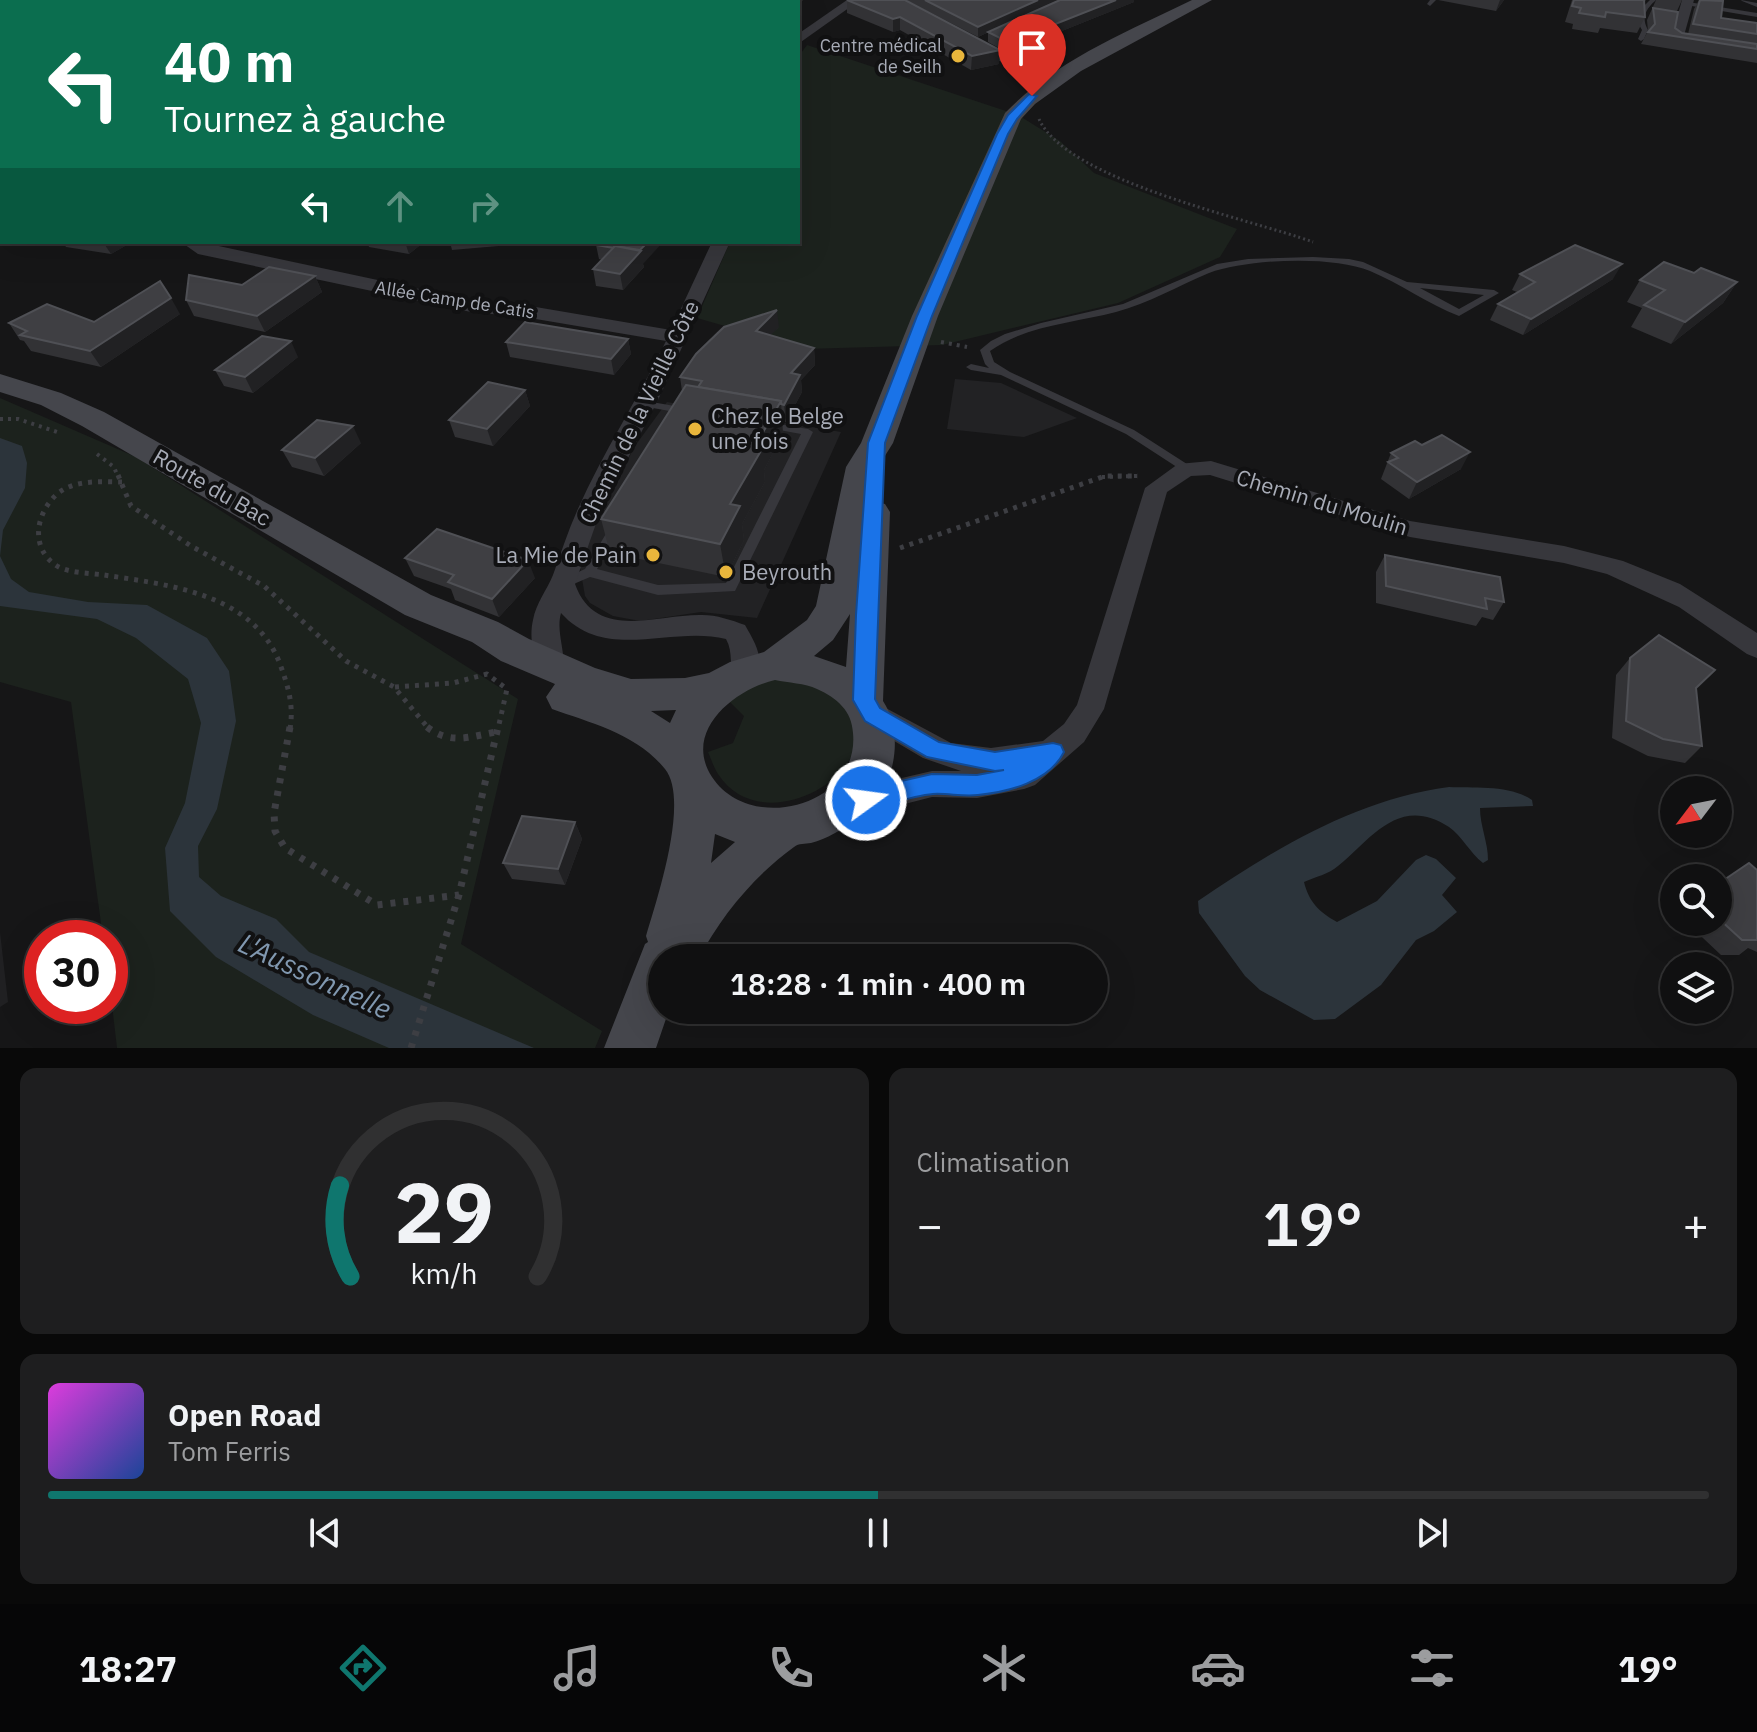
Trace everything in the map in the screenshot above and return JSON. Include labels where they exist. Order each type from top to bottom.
[{"type":"main road","points":[[669,944],[686,886],[695,827],[685,740],[691,720],[703,702],[746,674],[811,639],[834,609],[862,467],[877,443],[917,337],[1012,117],[1042,89],[1204,0]]},
{"type":"main road","name":"Route du Bac","points":[[0,383],[51,399],[93,419],[418,605],[485,632],[551,666],[631,695],[685,694],[746,674]]},
{"type":"main road","points":[[690,776],[711,808],[732,821],[756,828],[782,829],[804,825],[843,806],[863,785],[875,762],[878,738],[868,707],[866,615],[877,443]]},
{"type":"main road","name":"Route du Bac","points":[[418,605],[469,647],[519,676],[567,698],[633,721],[660,738],[690,776]]},
{"type":"main road","points":[[746,674],[801,665],[826,671],[847,683],[868,707]]},
{"type":"main road","points":[[678,944],[718,887],[782,829]]},
{"type":"main road","points":[[630,1048],[648,1004]]},
{"type":"street","points":[[800,39],[854,0]]},
{"type":"street","points":[[1684,40],[1677,19],[1688,2]]},
{"type":"street","points":[[973,40],[1042,89]]},
{"type":"street","name":"Allée Camp de Catis","points":[[192,244],[198,249],[471,306],[524,311],[677,337]]},
{"type":"street","name":"Chemin de la Vieille Côte","points":[[551,666],[545,637],[546,620],[588,512],[656,405],[677,337],[720,244]]},
{"type":"street","name":"Chemin du Moulin","points":[[1179,473],[1211,468],[1374,521],[1436,535],[1571,556],[1613,567],[1656,583],[1700,607],[1757,647]]},
{"type":"street","points":[[843,806],[932,784],[977,785],[1024,776],[1074,733],[1090,709],[1157,488],[1179,473]]},
{"type":"street","points":[[562,584],[571,607],[585,618],[610,628],[643,631],[700,625],[736,632],[746,651],[746,674]]},
{"type":"street","points":[[868,707],[935,751],[995,761],[1053,752]]},
{"type":"lane","points":[[1641,39],[1645,30],[1641,24],[1641,14],[1653,0]]},
{"type":"lane","points":[[1744,0],[1757,5]]},
{"type":"lane","points":[[1688,2],[1756,14]]},
{"type":"lane","points":[[1641,14],[1657,16]]},
{"type":"lane","points":[[1179,473],[1130,432],[990,364],[985,350],[992,342],[1153,296],[1219,266],[1249,260],[1357,262],[1459,313],[1494,293],[1402,284]]},
{"type":"lane","points":[[971,367],[1006,374]]},
{"type":"lane","points":[[656,405],[698,413]]},
{"type":"lane","points":[[656,405],[678,424]]},
{"type":"lane","points":[[589,572],[658,590],[730,588],[808,432],[761,423]]},
{"type":"lane","points":[[562,584],[589,572],[621,518]]},
{"type":"path","points":[[1042,89],[1044,103],[1038,112],[1040,124],[1082,158],[1121,180],[1157,196],[1298,236],[1357,262]]},
{"type":"path","points":[[917,337],[985,350]]},
{"type":"path","points":[[0,419],[18,419],[65,435]]},
{"type":"path","points":[[90,449],[114,467],[131,506],[191,546],[264,586],[346,661],[394,687],[423,724],[441,738],[458,739],[496,732]]},
{"type":"path","points":[[898,548],[1105,476],[1179,473]]},
{"type":"path","points":[[122,482],[84,482],[58,493],[44,512],[37,531],[41,553],[59,568],[178,586],[219,600],[259,630],[276,654],[289,689],[293,713],[274,813],[275,831],[285,848],[377,905],[459,895]]},
{"type":"path","points":[[394,687],[451,686],[469,683],[487,674],[507,689],[459,895],[411,1048]]},
{"type":"shaded area","points":[[807,45],[1018,115],[1060,141],[1094,173],[1237,229],[1220,257],[1118,303],[942,345],[805,349],[697,318],[729,244],[800,244],[800,54]]},
{"type":"shaded area","points":[[955,379],[1001,383],[1077,418],[1024,437],[947,429]]},
{"type":"shaded area","points":[[0,398],[136,457],[518,699],[461,944],[602,1031],[595,1048],[117,1048],[114,1024],[128,1024],[128,920],[101,920],[71,702],[0,682]]},
{"type":"shaded area","points":[[667,402],[841,432],[757,618],[701,612],[640,621],[613,616],[590,603],[585,596],[580,567],[586,538],[635,446]]},
{"type":"shaded area","points":[[771,679],[817,684],[838,701],[855,723],[855,747],[843,769],[822,787],[796,799],[767,803],[740,795],[718,774],[708,752],[733,743],[744,716],[729,701],[749,687]]},
{"type":"water","points":[[0,438],[22,446],[27,463],[25,488],[3,530],[0,556]]},
{"type":"water","name":"L'Aussonnelle","points":[[0,556],[11,579],[29,592],[88,602],[147,605],[207,638],[229,671],[236,721],[217,809],[198,846],[199,877],[221,896],[276,919],[309,952],[534,1048],[389,1048],[313,1015],[216,957],[170,911],[165,848],[185,803],[201,723],[188,679],[136,638],[97,619],[0,606]]},
{"type":"water","points":[[1449,787],[1514,792],[1532,800],[1533,806],[1480,808],[1488,853],[1488,860],[1483,863],[1449,827],[1431,818],[1415,815],[1387,824],[1334,869],[1304,882],[1316,906],[1337,922],[1377,901],[1416,860],[1426,855],[1436,859],[1456,878],[1442,895],[1457,912],[1434,931],[1416,940],[1381,985],[1335,1019],[1314,1020],[1260,990],[1245,976],[1199,913],[1198,901],[1256,863],[1318,829],[1382,803]]},
{"type":"building","points":[[847,0],[905,0],[1000,50],[972,56],[900,17],[893,19]]},
{"type":"building","points":[[925,0],[1038,0],[978,27]]},
{"type":"building","points":[[1060,0],[1116,0],[1040,30],[1048,32],[1018,47],[988,32]]},
{"type":"building","points":[[1574,0],[1644,0],[1645,17],[1606,12],[1605,17],[1579,13],[1581,8],[1572,6]]},
{"type":"building","points":[[1700,0],[1723,1],[1721,18],[1757,23],[1757,34],[1693,24]]},
{"type":"building","points":[[1653,8],[1678,12],[1675,28],[1682,33],[1757,44],[1757,49],[1648,32],[1655,24]]},
{"type":"building","points":[[597,244],[646,244],[640,250]]},
{"type":"building","points":[[1575,245],[1622,264],[1531,319],[1498,304],[1535,282],[1520,274]]},
{"type":"building","points":[[615,246],[641,251],[620,274],[593,269]]},
{"type":"building","points":[[1664,262],[1694,273],[1701,268],[1737,282],[1685,322],[1644,305],[1665,290],[1640,280]]},
{"type":"building","points":[[269,267],[315,276],[257,316],[186,300],[189,275],[242,285]]},
{"type":"building","points":[[160,281],[171,298],[90,351],[20,335],[27,331],[9,323],[47,304],[94,322]]},
{"type":"building","points":[[777,310],[756,331],[814,348],[791,373],[800,375],[784,405],[781,401],[698,387],[702,381],[680,377],[696,354],[724,327]]},
{"type":"building","points":[[525,322],[628,339],[611,359],[506,342]]},
{"type":"building","points":[[262,336],[291,341],[245,377],[215,370]]},
{"type":"building","points":[[488,382],[525,390],[487,429],[449,420]]},
{"type":"building","points":[[686,385],[781,401],[754,448],[762,449],[730,504],[740,506],[720,544],[601,519]]},
{"type":"building","points":[[317,420],[353,426],[315,458],[282,450]]},
{"type":"building","points":[[1442,435],[1470,452],[1417,482],[1388,462],[1398,458],[1391,453],[1415,441],[1422,445]]},
{"type":"building","points":[[437,529],[528,560],[492,599],[448,582],[454,575],[405,558]]},
{"type":"building","points":[[1385,555],[1500,577],[1504,602],[1485,598],[1487,609],[1386,586]]},
{"type":"building","points":[[1659,635],[1715,670],[1696,688],[1702,746],[1663,739],[1626,721],[1630,658]]},
{"type":"building","points":[[522,816],[575,822],[558,869],[503,863]]},
{"type":"building","points":[[1749,863],[1757,870],[1757,940],[1742,940],[1732,931],[1732,875]]},
{"type":"place","name":"Centre médical de Seilh","points":[[958,56]]},
{"type":"place","name":"Chez le Belge une fois","points":[[695,429]]},
{"type":"place","name":"La Mie de Pain","points":[[653,555]]},
{"type":"place","name":"Beyrouth","points":[[726,572]]},
{"type":"route","points":[[866,800],[932,784],[977,785],[1024,776],[1053,752],[995,761],[935,751],[872,714],[864,700],[877,443],[925,316],[1003,134],[1012,117],[1032,96]]}]
